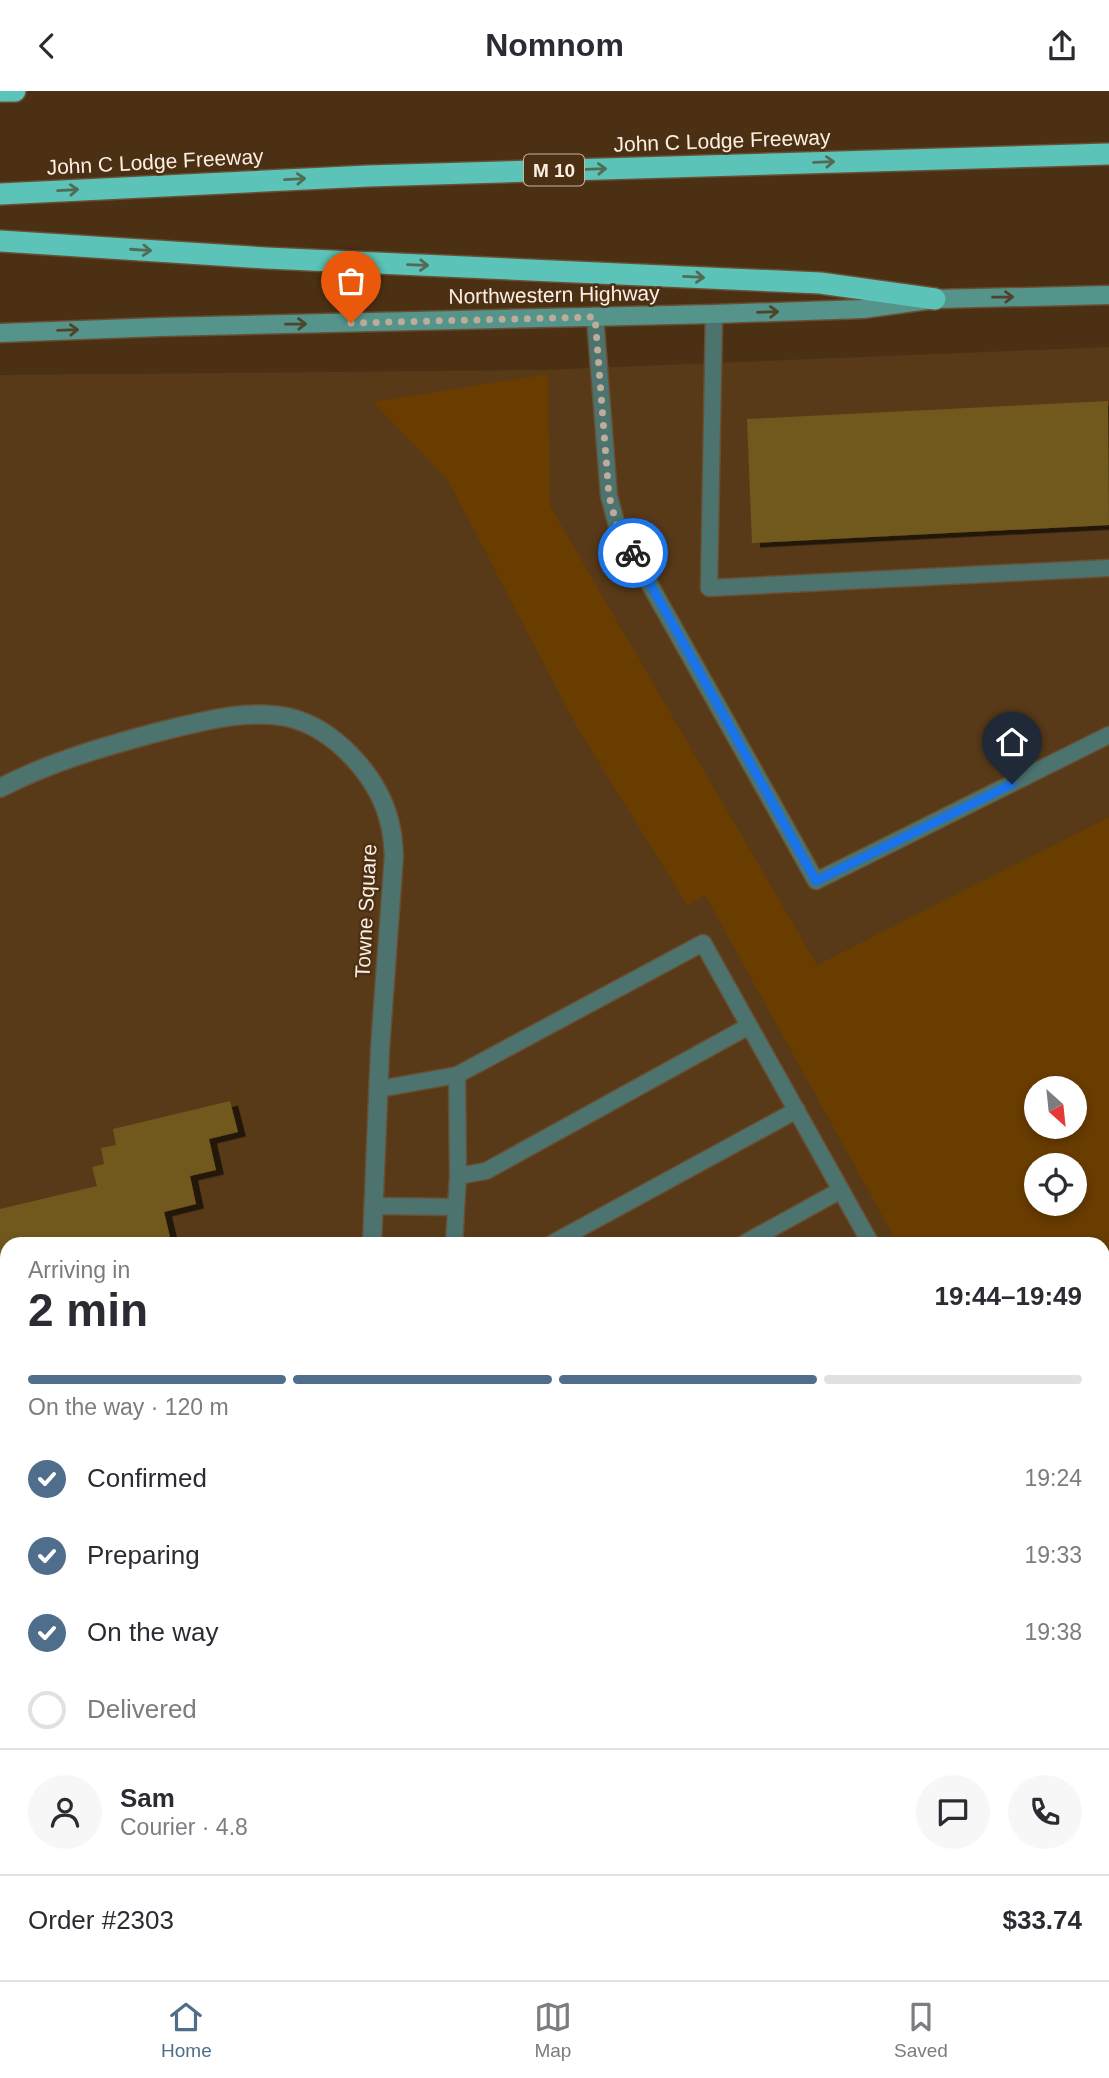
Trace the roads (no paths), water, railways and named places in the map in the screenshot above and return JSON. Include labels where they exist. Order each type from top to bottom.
[{"type":"highway","points":[[0,91],[15,91]]},
{"type":"highway","name":"John C Lodge Freeway","points":[[0,194],[368,176],[1109,154]]},
{"type":"highway","points":[[0,241],[266,258],[820,283],[935,299]]},
{"type":"main road","name":"Northwestern Highway","points":[[0,333],[863,309],[935,299],[1109,295]]},
{"type":"street","name":"Towne Square","points":[[0,788],[54,763],[117,743],[200,722],[236,716],[287,717],[311,725],[351,756],[382,801],[391,828],[394,855],[373,1237]]},
{"type":"lane","points":[[714,314],[709,589],[1109,568]]},
{"type":"lane","points":[[595,317],[609,496],[617,526],[816,881],[1109,735]]},
{"type":"lane","points":[[379,1089],[457,1075],[703,943],[867,1237]]},
{"type":"lane","points":[[458,1176],[486,1171],[749,1026]]},
{"type":"lane","points":[[454,1237],[458,1176],[457,1075]]},
{"type":"lane","points":[[564,1237],[797,1110]]},
{"type":"lane","points":[[756,1237],[841,1190]]},
{"type":"lane","points":[[375,1206],[456,1207]]}]
